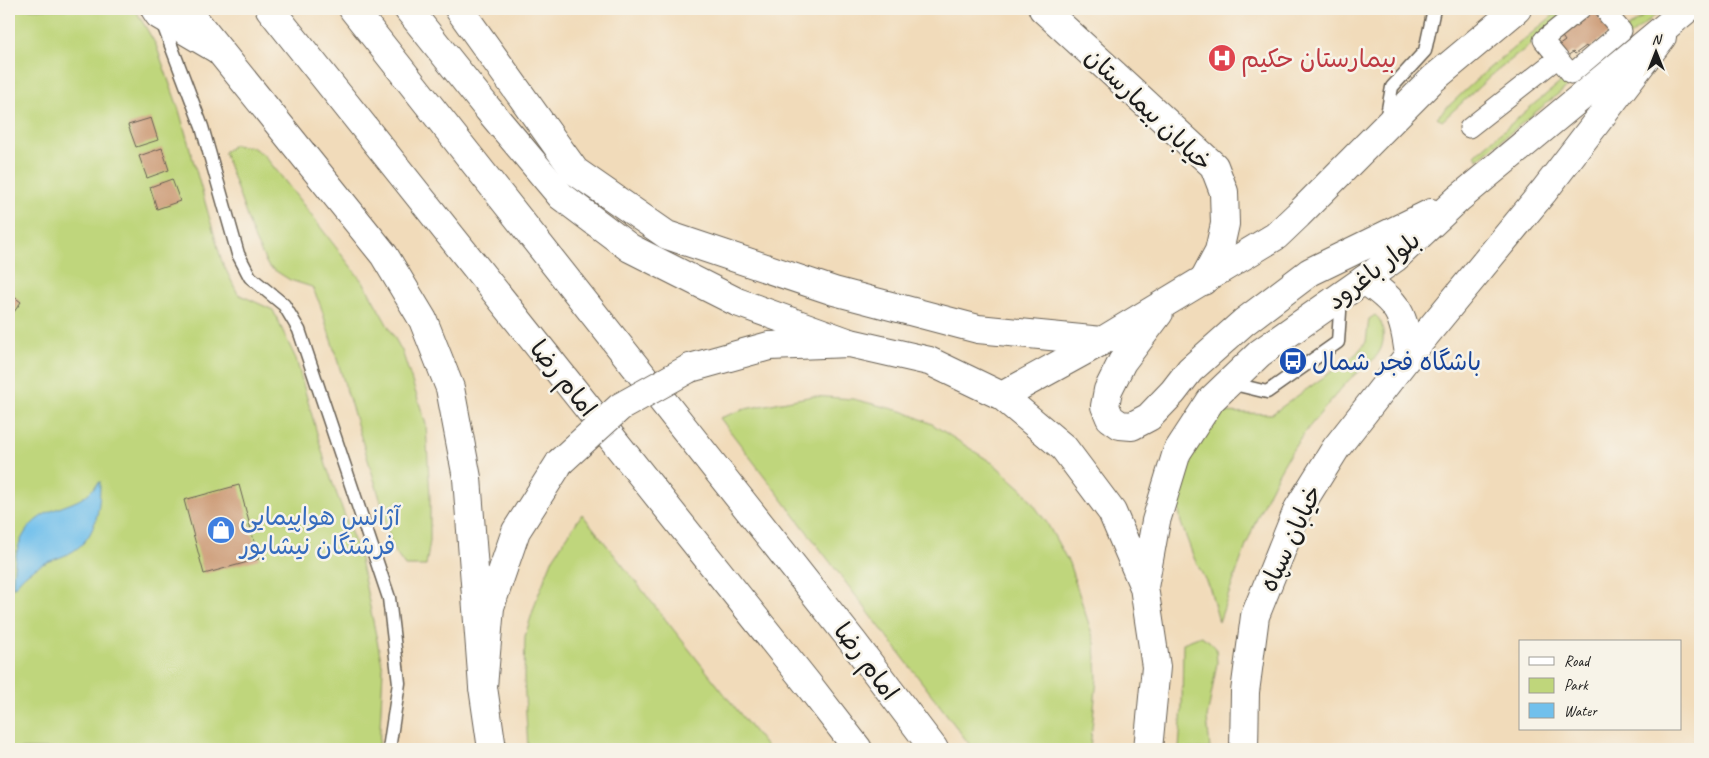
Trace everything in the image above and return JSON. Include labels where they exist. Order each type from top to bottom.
[{"type":"main road","points":[[186,9],[384,255],[424,320],[450,388],[467,478],[484,697],[492,749]]},
{"type":"main road","name":"امام رضا","points":[[270,9],[858,749]]},
{"type":"main road","name":"امام رضا","points":[[352,9],[853,642],[934,749]]},
{"type":"main road","points":[[408,9],[561,196],[630,248],[738,302],[850,343],[929,361],[1002,396],[1064,448],[1112,512],[1144,587],[1156,667],[1148,749]]},
{"type":"main road","points":[[459,9],[575,171],[667,235],[834,291],[978,329],[1102,341]]},
{"type":"main road","name":"خیابان بیمارستان","points":[[1043,9],[1214,166],[1224,192],[1225,224],[1219,251],[1203,281]]},
{"type":"main road","points":[[1002,396],[1166,304],[1276,236],[1433,79],[1518,9]]},
{"type":"main road","points":[[157,12],[217,49]]},
{"type":"main road","name":"بلوار باغرود","points":[[1144,587],[1156,521],[1177,452],[1211,400],[1260,353],[1395,258],[1458,199],[1682,13]]},
{"type":"main road","name":"خیابان سپاه","points":[[1244,749],[1245,692],[1254,616],[1298,509],[1336,448],[1544,191],[1682,13]]},
{"type":"main road","points":[[1166,304],[1122,362],[1108,390],[1105,406],[1110,418],[1120,425],[1132,426],[1149,417],[1173,392],[1190,370],[1244,322],[1310,272],[1458,199]]},
{"type":"main road","points":[[1364,280],[1381,291],[1394,303],[1403,318],[1410,355]]},
{"type":"main road","points":[[472,749],[484,697],[490,607],[516,531],[560,462],[620,407],[690,368],[768,346],[850,343]]},
{"type":"street","points":[[1581,9],[1543,40],[1571,74],[1622,31],[1609,11]]},
{"type":"street","points":[[1469,128],[1558,58]]},
{"type":"lane","points":[[1385,127],[1392,87],[1425,51],[1434,9]]},
{"type":"lane","points":[[157,12],[202,127],[238,254],[250,277],[284,305],[299,330],[389,598],[399,683],[389,749]]},
{"type":"lane","points":[[1230,382],[1267,392],[1338,342],[1341,296]]},
{"type":"green space","points":[[9,9],[135,9],[156,45],[179,110],[222,262],[238,294],[273,310],[296,359],[326,465],[359,554],[383,669],[379,749],[9,749]]},
{"type":"green space","points":[[1561,9],[1575,9],[1492,75],[1442,121],[1437,117],[1487,70]]},
{"type":"green space","points":[[1652,9],[1663,9],[1478,159],[1475,155],[1534,104]]},
{"type":"green space","points":[[234,145],[252,147],[264,155],[365,285],[402,351],[426,424],[430,497],[430,541],[426,566],[405,566],[392,548],[381,502],[320,304],[312,287],[290,280],[268,266],[255,240],[224,152]]},
{"type":"green space","points":[[1375,315],[1383,328],[1381,348],[1373,360],[1348,381],[1314,421],[1282,467],[1247,543],[1219,622],[1210,589],[1194,558],[1181,523],[1176,495],[1190,453],[1214,418],[1222,412],[1272,414],[1356,354],[1366,342],[1369,319]]},
{"type":"green space","points":[[813,396],[853,399],[905,412],[932,424],[994,464],[1023,490],[1047,523],[1069,563],[1095,643],[1097,678],[1090,749],[973,749],[720,418],[745,409]]},
{"type":"green space","points":[[582,514],[768,749],[528,749],[524,678],[525,636],[537,598],[553,558]]},
{"type":"green space","points":[[1201,636],[1216,648],[1217,663],[1207,718],[1210,749],[1179,749],[1183,643]]},
{"type":"water","points":[[100,481],[98,513],[91,532],[85,541],[68,554],[34,569],[25,575],[13,588],[17,550],[27,529],[46,514],[82,498]]},
{"type":"building","points":[[1589,9],[1592,9],[1610,32],[1588,49],[1586,46],[1575,54],[1573,52],[1567,56],[1558,46],[1565,41],[1561,35]]},
{"type":"building","points":[[151,118],[158,140],[136,147],[128,125]]},
{"type":"building","points":[[162,148],[169,170],[147,178],[139,156]]},
{"type":"building","points":[[172,179],[180,201],[157,209],[150,187]]},
{"type":"building","points":[[9,293],[21,302],[9,319]]},
{"type":"building","name":"آژانس هواپیمایی فرشتگان نیشابور","points":[[239,485],[259,559],[204,574],[184,500]]},
{"type":"place","name":"بیمارستان حکیم","points":[[1222,58]]},
{"type":"place","name":"باشگاه فجر شمال","points":[[1293,361]]},
{"type":"place","name":"آژانس هواپیمایی فرشتگان نیشابور","points":[[221,530]]}]
